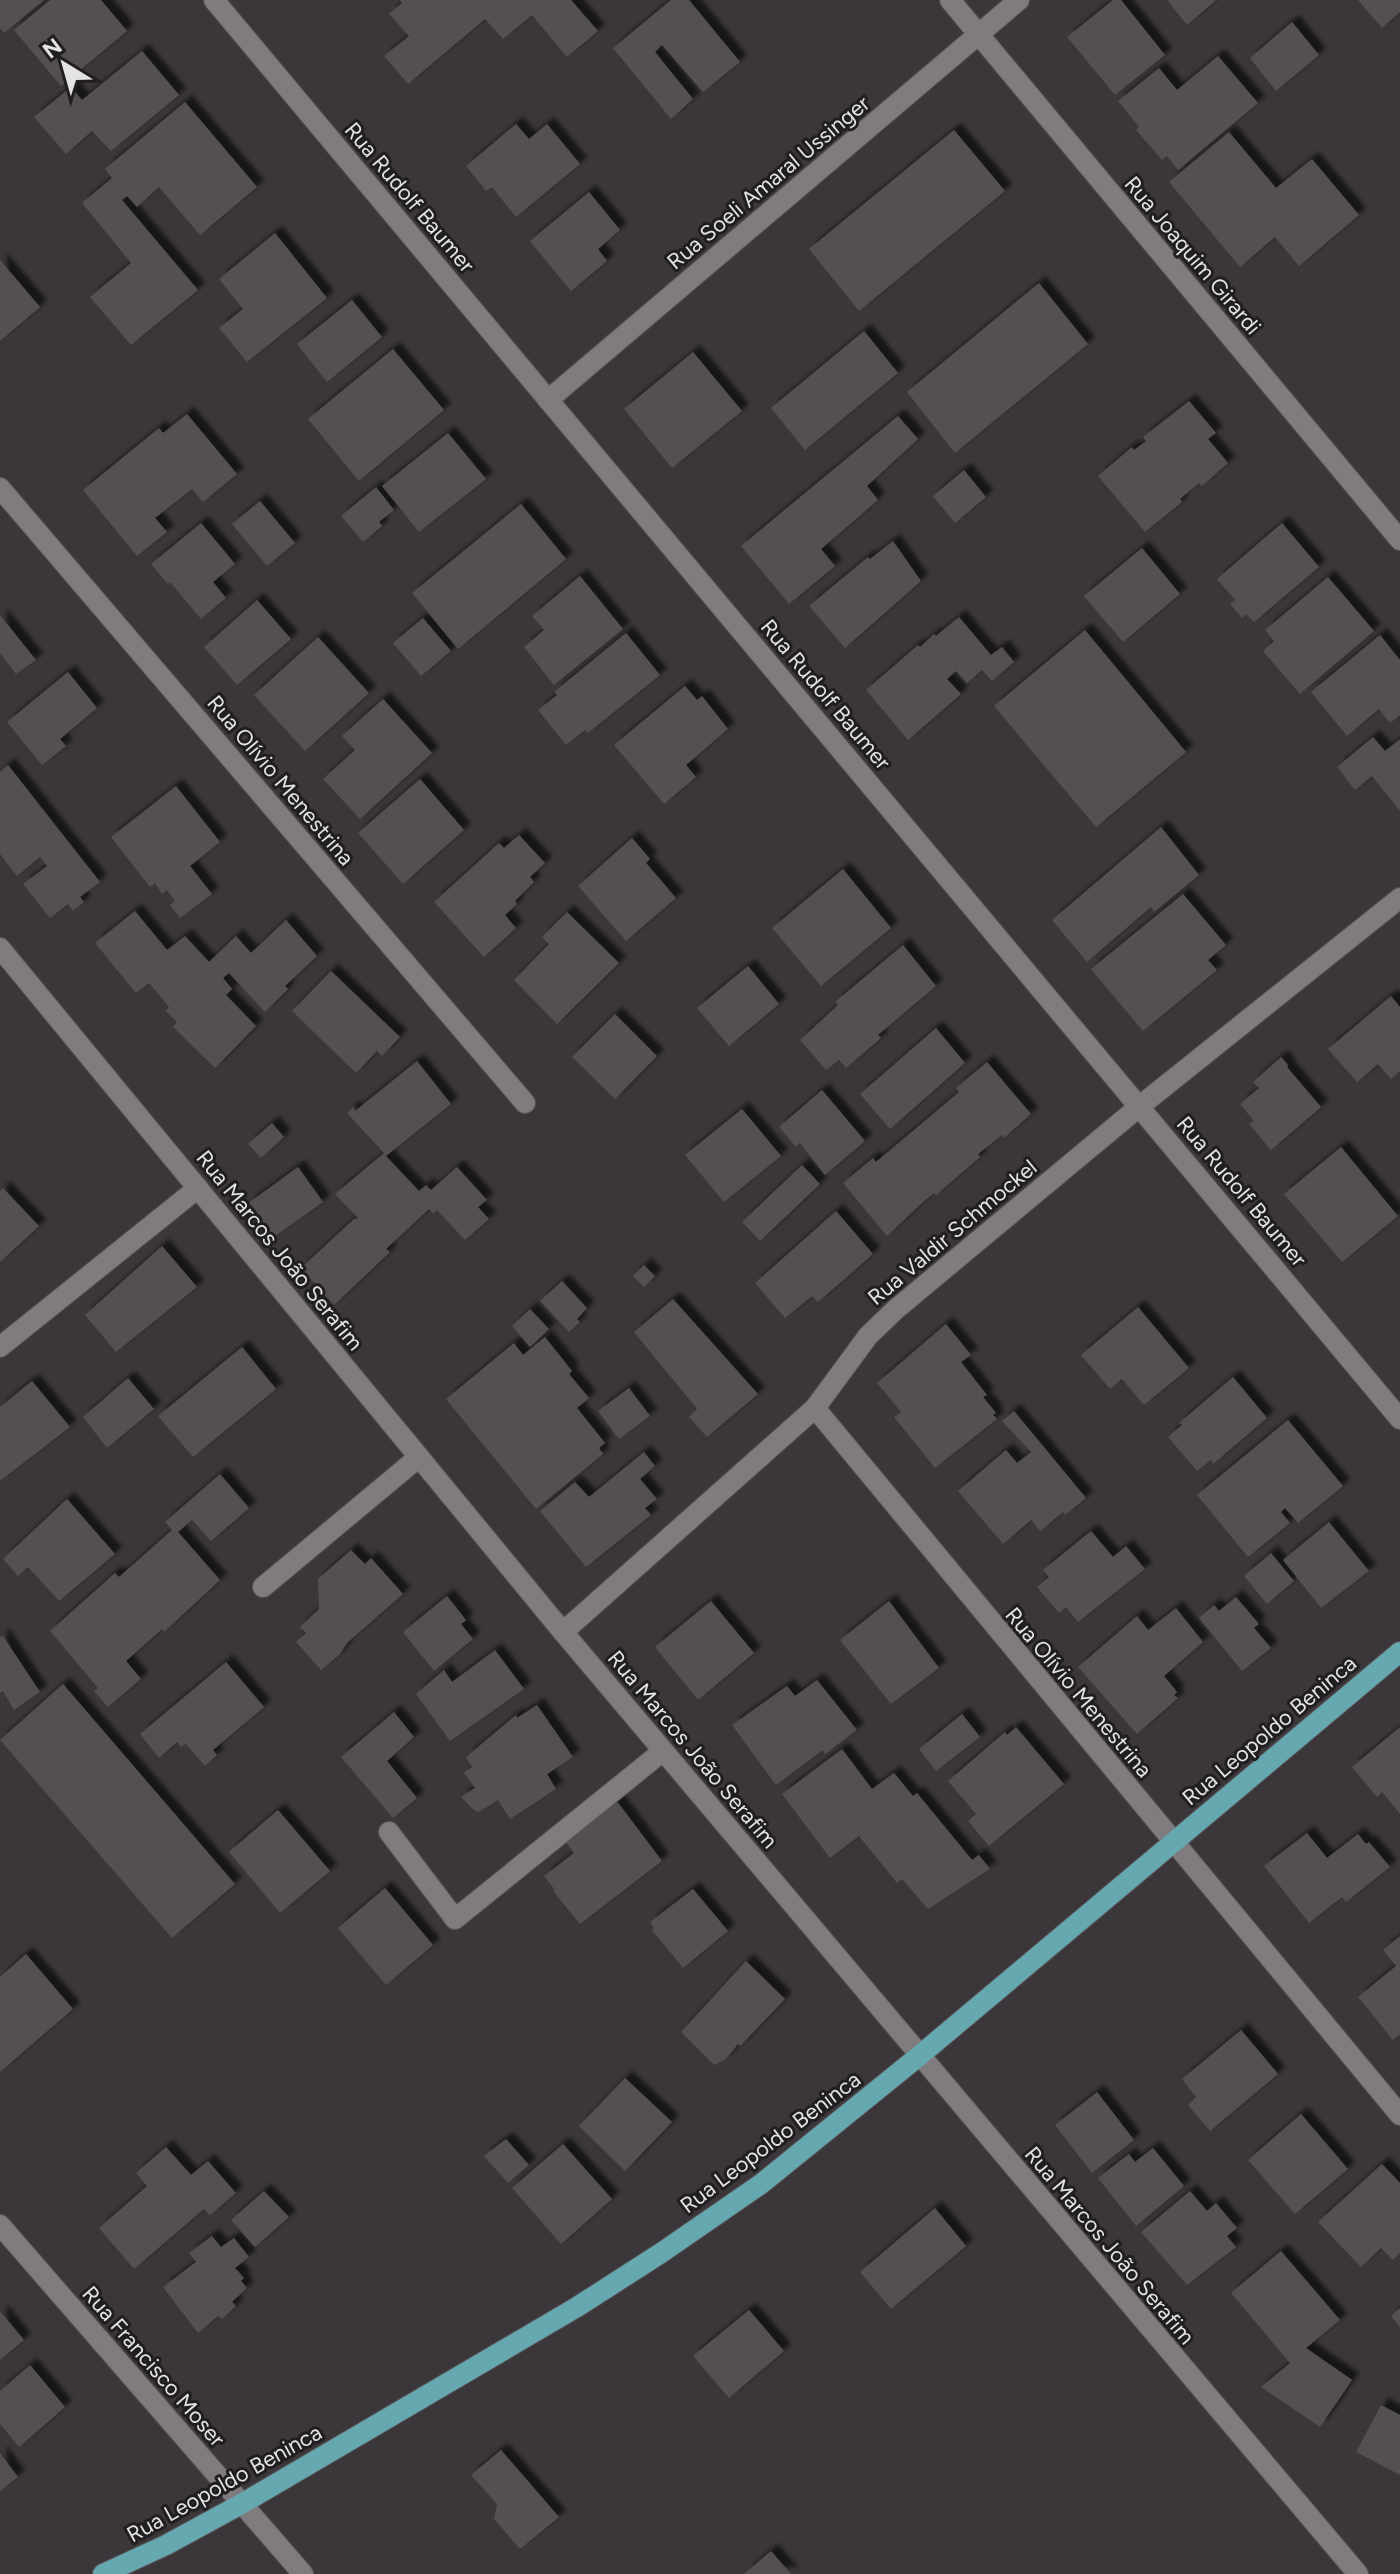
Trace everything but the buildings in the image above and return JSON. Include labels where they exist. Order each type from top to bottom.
[{"type":"main road","name":"Rua Leopoldo Beninca","points":[[103,2574],[166,2545],[243,2503],[577,2307],[761,2184],[919,2056],[1400,1652]]},
{"type":"street","name":"Rua Rudolf Baumer","points":[[214,0],[1400,1419]]},
{"type":"street","name":"Rua Joaquim Girardi","points":[[950,0],[1400,540]]},
{"type":"street","name":"Rua Soeli Amaral Ussinger","points":[[548,400],[1019,0]]},
{"type":"street","name":"Rua Olívio Menestrina","points":[[0,488],[525,1103]]},
{"type":"street","name":"Rua Valdir Schmockel","points":[[563,1632],[815,1408],[868,1336],[895,1310],[1140,1106],[1400,898]]},
{"type":"street","name":"Rua Marcos João Serafim","points":[[0,948],[563,1632],[1358,2574]]},
{"type":"street","points":[[0,1347],[198,1188]]},
{"type":"street","name":"Rua Olívio Menestrina","points":[[815,1408],[1400,2115]]},
{"type":"street","points":[[263,1587],[419,1457]]},
{"type":"street","points":[[389,1832],[455,1919],[663,1751]]},
{"type":"street","name":"Rua Francisco Moser","points":[[0,2225],[303,2574]]}]
